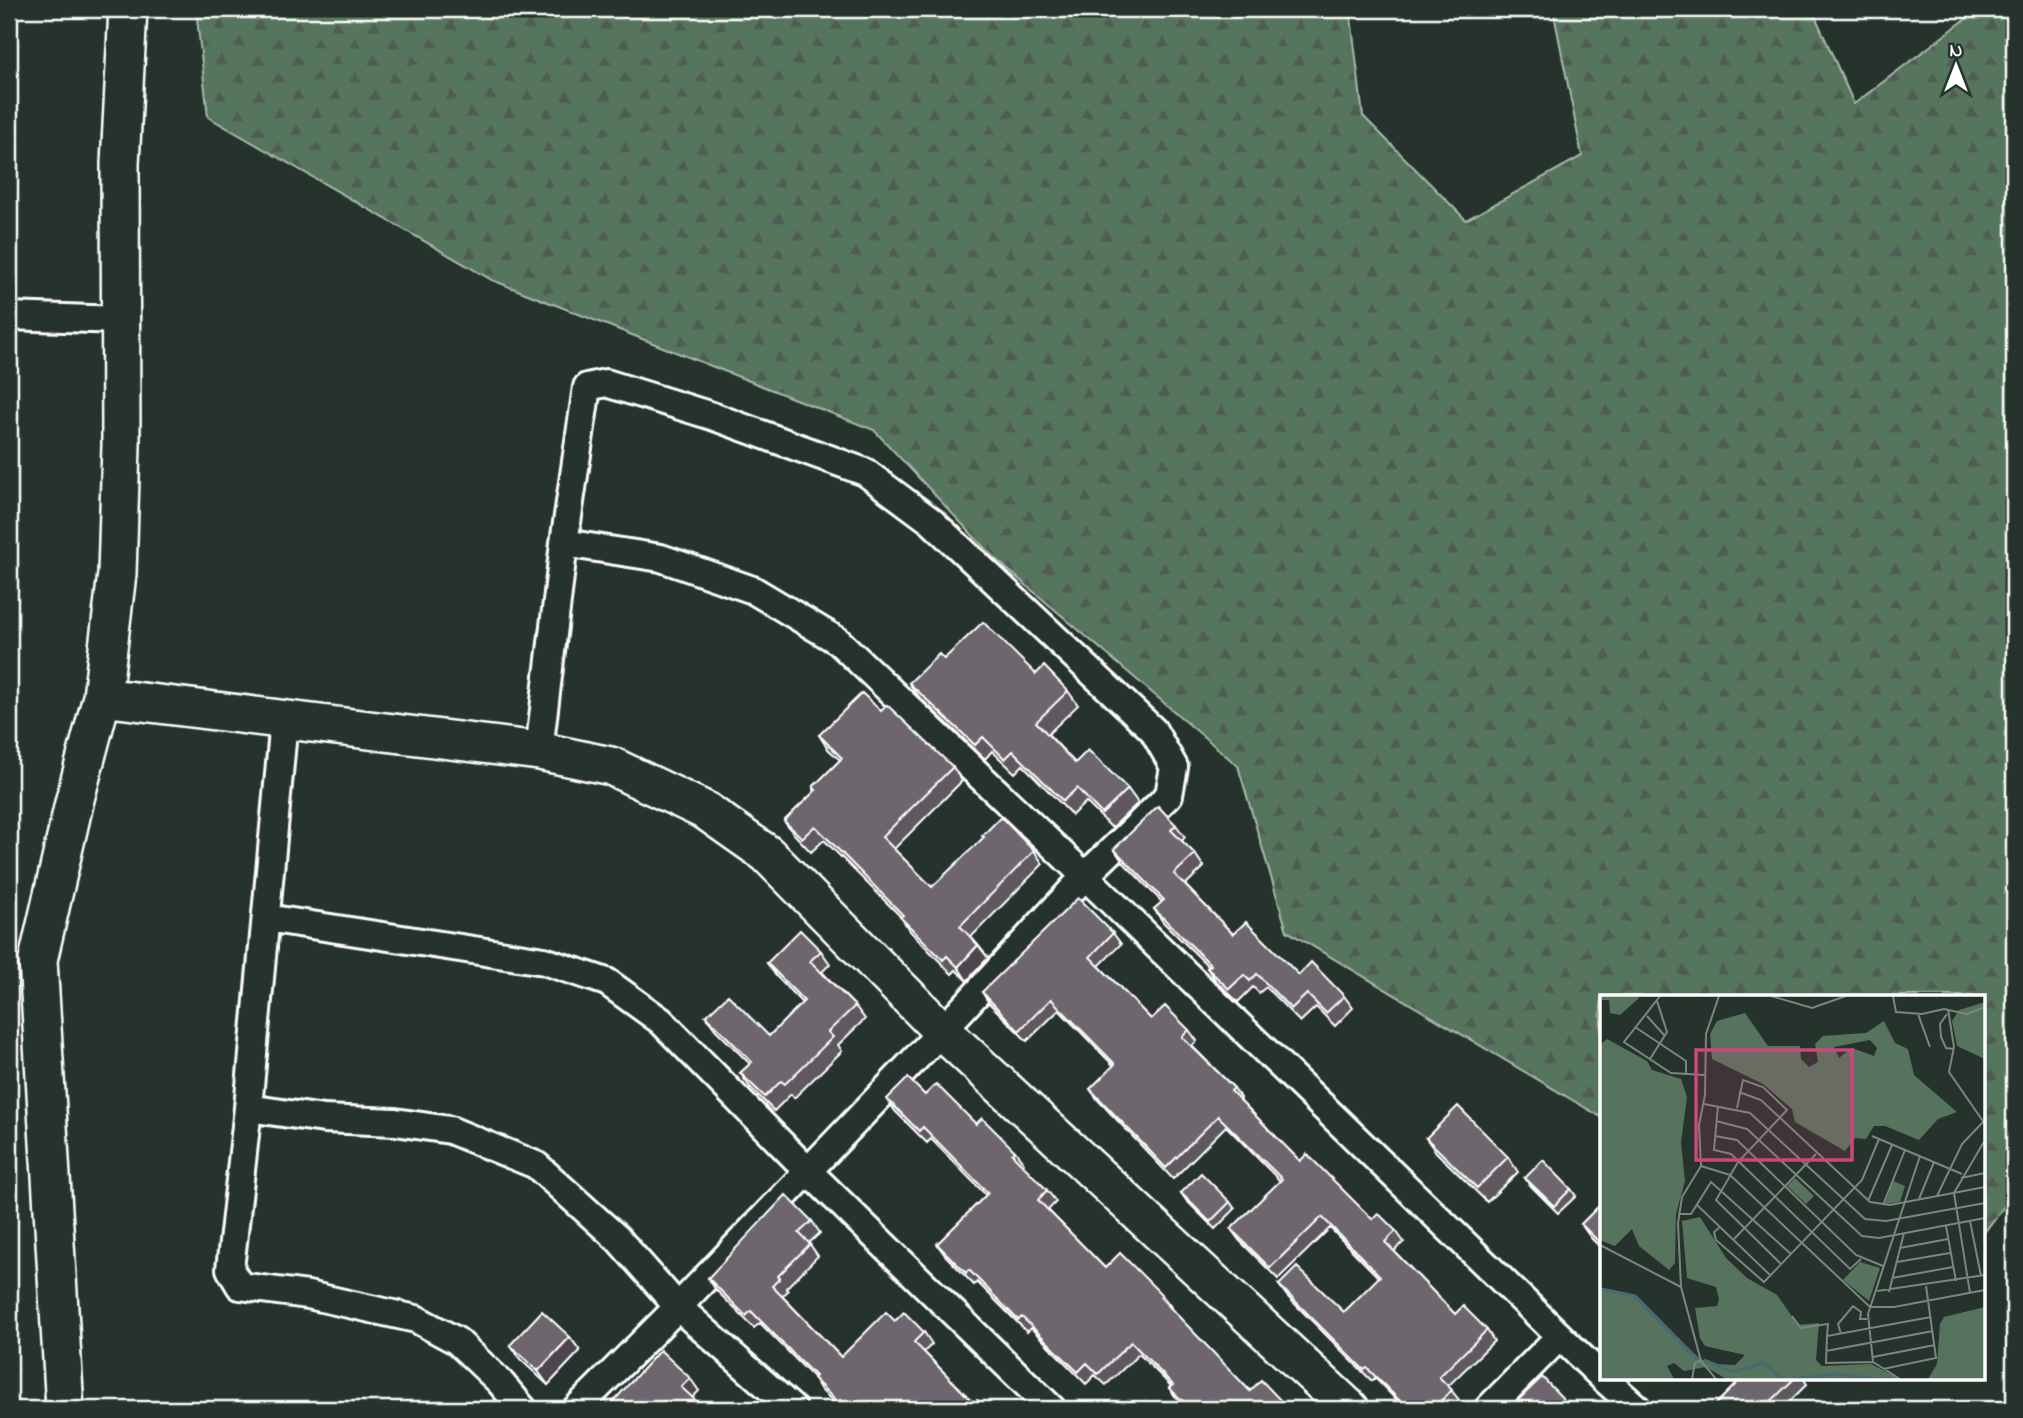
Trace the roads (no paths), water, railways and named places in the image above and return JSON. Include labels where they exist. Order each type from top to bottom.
[{"type":"street","points":[[65,1409],[38,960],[75,799],[102,697],[117,574],[121,446],[120,164],[128,9]]},
{"type":"street","points":[[9,316],[119,320]]},
{"type":"street","points":[[539,751],[564,543],[587,387],[606,383],[712,416],[864,472],[931,521],[1144,721],[1153,730],[1174,767],[1169,796],[1085,876],[942,1031],[678,1307],[576,1409]]},
{"type":"street","points":[[564,543],[661,558],[753,590],[838,641],[1085,876],[1600,1375]]},
{"type":"street","points":[[102,697],[539,751],[611,766],[706,811],[766,855],[942,1031],[1350,1409]]},
{"type":"street","points":[[285,720],[230,1269],[240,1286],[307,1295],[416,1319],[457,1341],[523,1409]]},
{"type":"street","points":[[266,918],[544,961],[607,982],[661,1021],[808,1171],[1052,1409]]},
{"type":"street","points":[[248,1108],[324,1119],[395,1122],[450,1130],[536,1165],[618,1239],[678,1307],[793,1409]]},
{"type":"street","points":[[1488,1409],[1559,1338]]},
{"type":"street","points":[[1605,1380],[1637,1409]]}]
